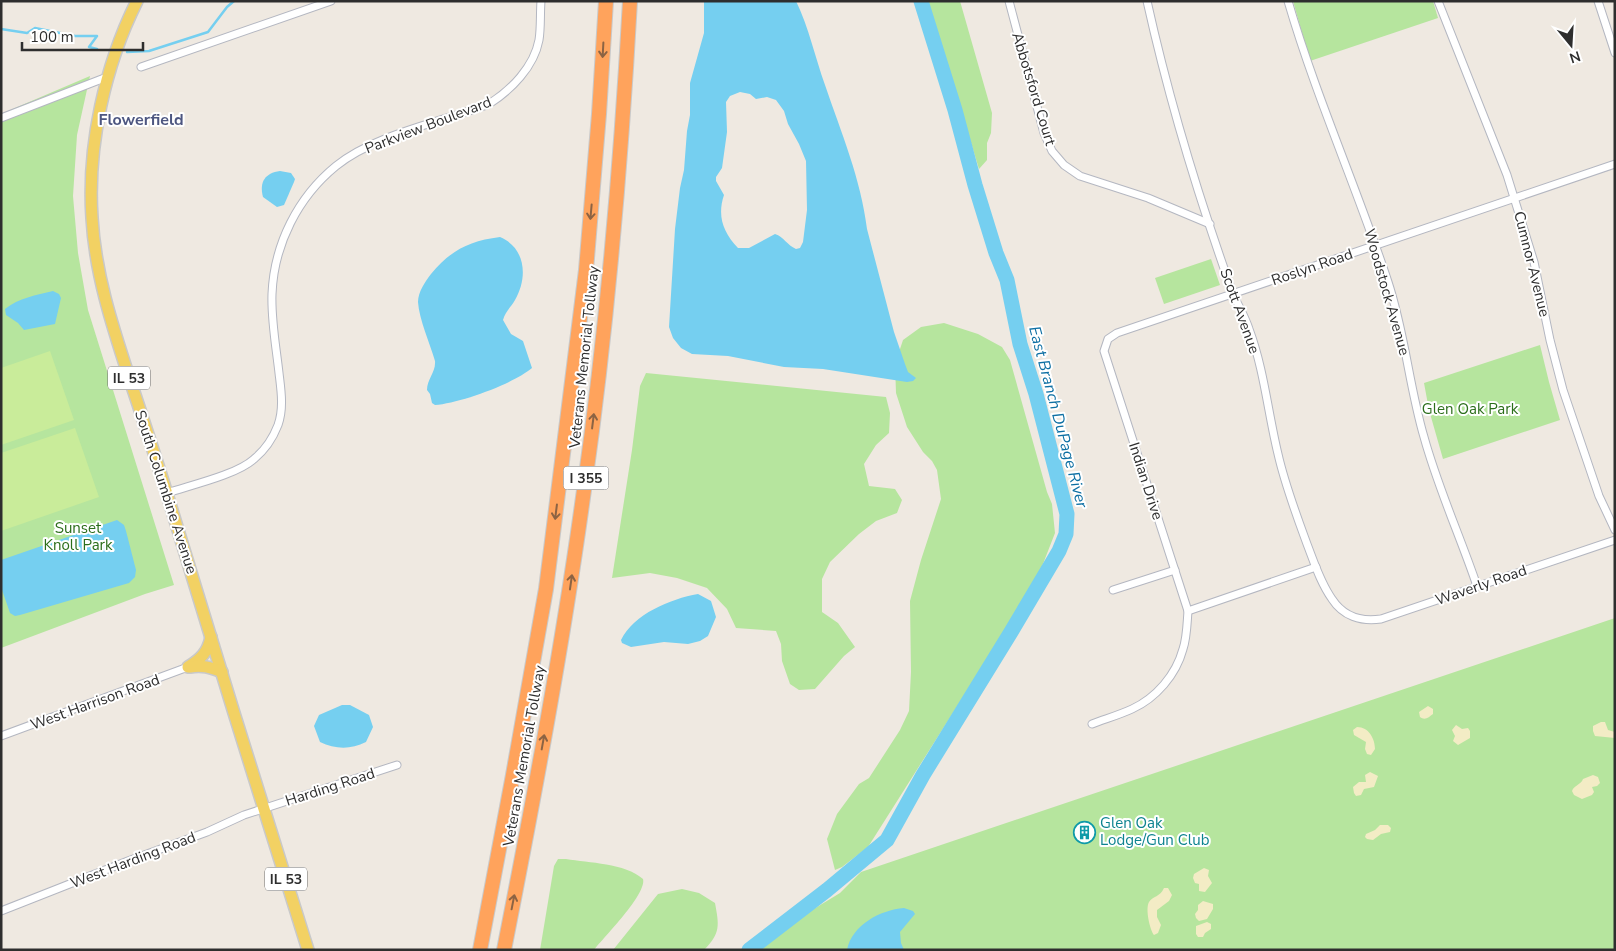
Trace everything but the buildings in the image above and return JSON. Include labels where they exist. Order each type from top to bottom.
[{"type":"highway","name":"Veterans Memorial Tollway","points":[[480,950],[546,589],[586,270],[606,1]]},
{"type":"highway","name":"Veterans Memorial Tollway","points":[[504,950],[569,594],[584,489],[610,270],[630,1]]},
{"type":"main road","name":"South Columbine Avenue","points":[[136,1],[126,22],[107,77],[95,138],[91,178],[92,218],[97,262],[111,323],[167,493],[308,950]]},
{"type":"main road","points":[[188,667],[205,654],[210,646],[212,637]]},
{"type":"main road","points":[[188,667],[208,666],[222,672]]},
{"type":"street","points":[[141,67],[331,1]]},
{"type":"street","name":"Parkview Boulevard","points":[[167,493],[241,467],[253,460],[264,449],[278,424],[281,396],[272,315],[273,281],[279,251],[289,225],[307,196],[338,165],[368,146],[490,104],[500,97],[516,82],[536,52],[540,31],[541,1]]},
{"type":"street","name":"Abbotsford Court","points":[[1009,1],[1044,134],[1052,151],[1064,165],[1080,176],[1148,198],[1210,224]]},
{"type":"street","name":"Scott Avenue","points":[[1147,1],[1173,107],[1190,166],[1233,293],[1249,328],[1264,387],[1278,456],[1294,509],[1316,567],[1332,600],[1347,614]]},
{"type":"street","name":"Woodstock Avenue","points":[[1288,1],[1319,98],[1368,222],[1374,246],[1388,283],[1399,321],[1411,385],[1424,437],[1440,490],[1466,552],[1477,586]]},
{"type":"street","name":"Cumnor Avenue","points":[[1438,1],[1462,65],[1491,132],[1514,198],[1534,262],[1562,390],[1599,496],[1615,530]]},
{"type":"street","points":[[1598,1],[1615,53]]},
{"type":"street","points":[[1,118],[107,77]]},
{"type":"street","name":"Roslyn Road","points":[[1104,351],[1108,339],[1117,333],[1615,164]]},
{"type":"street","name":"Indian Drive","points":[[1104,351],[1188,611]]},
{"type":"street","name":"Waverly Road","points":[[1347,614],[1365,620],[1381,619],[1615,540]]},
{"type":"street","points":[[1092,724],[1139,706],[1164,685],[1178,662],[1183,648],[1188,611],[1316,567]]},
{"type":"street","points":[[1113,590],[1175,570]]},
{"type":"street","name":"West Harrison Road","points":[[1,736],[188,667]]},
{"type":"street","name":"Harding Road","points":[[264,808],[397,765]]},
{"type":"street","name":"West Harding Road","points":[[1,911],[207,832],[264,808]]},
{"type":"green space","points":[[928,1],[960,1],[992,113],[991,133],[987,143],[987,160],[979,169]]},
{"type":"green space","points":[[1293,1],[1433,1],[1438,18],[1310,61]]},
{"type":"green space","name":"Sunset Knoll Park","points":[[90,76],[77,135],[73,196],[78,253],[88,310],[174,585],[1,648],[1,114]]},
{"type":"green space","points":[[1211,259],[1220,285],[1164,304],[1155,278]]},
{"type":"green space","points":[[944,323],[978,334],[1002,347],[1010,360],[1052,504],[1055,533],[1041,569],[1018,610],[868,847],[842,867],[835,870],[827,839],[837,814],[859,784],[869,778],[900,730],[909,711],[911,672],[910,601],[941,499],[937,470],[907,427],[896,393],[895,364],[903,340],[921,327]]},
{"type":"green space","name":"Glen Oak Park","points":[[1540,345],[1560,420],[1443,459],[1429,410],[1424,383]]},
{"type":"green space","points":[[50,351],[74,420],[1,445],[1,368]]},
{"type":"green space","points":[[646,373],[886,397],[890,413],[889,433],[876,445],[864,464],[869,486],[895,489],[902,500],[897,513],[876,521],[859,534],[830,562],[822,579],[822,612],[838,623],[855,647],[844,656],[815,689],[799,690],[790,684],[782,661],[781,644],[776,631],[736,628],[727,609],[707,588],[677,578],[650,573],[612,578],[640,386]]},
{"type":"green space","points":[[75,428],[99,497],[1,531],[1,453]]},
{"type":"green space","points":[[1615,618],[1615,950],[760,950],[794,921],[840,893],[861,872]]},
{"type":"green space","points":[[558,859],[617,867],[643,879],[642,886],[632,905],[594,950],[540,950],[554,866]]},
{"type":"green space","points":[[682,889],[699,893],[715,903],[718,923],[716,933],[704,950],[613,950],[658,894]]},
{"type":"sand","points":[[1428,706],[1433,709],[1433,714],[1424,719],[1420,717],[1419,712]]},
{"type":"sand","points":[[1605,722],[1608,730],[1615,732],[1615,738],[1595,736],[1593,726]]},
{"type":"sand","points":[[1456,725],[1462,729],[1468,728],[1470,731],[1470,738],[1458,745],[1453,741],[1455,736],[1452,730]]},
{"type":"sand","points":[[1357,727],[1368,731],[1374,741],[1375,749],[1371,755],[1367,754],[1365,749],[1366,742],[1354,735],[1353,730]]},
{"type":"sand","points":[[1370,772],[1378,776],[1374,787],[1364,789],[1361,795],[1356,796],[1353,787],[1359,782],[1366,782],[1365,775]]},
{"type":"sand","points":[[1593,775],[1598,777],[1600,783],[1592,787],[1594,792],[1592,795],[1582,799],[1574,795],[1572,791],[1574,787],[1581,783],[1583,779]]},
{"type":"sand","points":[[1380,825],[1388,825],[1391,828],[1390,832],[1381,834],[1373,840],[1365,837],[1366,834],[1375,830]]},
{"type":"sand","points":[[1204,868],[1209,870],[1208,876],[1212,883],[1205,892],[1199,891],[1199,884],[1195,883],[1193,878],[1194,874]]},
{"type":"sand","points":[[1164,888],[1168,888],[1172,895],[1169,901],[1157,910],[1157,917],[1161,925],[1158,933],[1154,935],[1148,919],[1148,905]]},
{"type":"sand","points":[[1203,901],[1213,904],[1213,909],[1207,919],[1199,921],[1195,914],[1198,910],[1198,905]]},
{"type":"sand","points":[[1207,922],[1211,924],[1211,929],[1203,937],[1198,937],[1196,926]]},
{"type":"water","points":[[704,1],[796,1],[844,138],[860,192],[867,229],[894,332],[908,372],[916,378],[913,381],[907,382],[823,369],[784,367],[728,356],[692,354],[681,348],[673,338],[669,327],[675,229],[690,115],[690,83],[704,33]],"holes":[[[740,92],[750,94],[756,99],[767,97],[776,100],[784,111],[788,124],[806,161],[807,210],[803,242],[800,248],[796,249],[775,234],[749,248],[738,248],[725,230],[721,217],[724,195],[716,181],[716,177],[722,168],[727,132],[726,102],[730,96]]]},
{"type":"water","points":[[280,171],[291,173],[295,179],[284,205],[277,207],[263,197],[262,187],[267,176]]},
{"type":"water","points":[[500,237],[515,248],[520,256],[523,273],[519,291],[503,320],[511,334],[523,341],[532,368],[486,392],[458,401],[435,405],[432,403],[427,390],[435,361],[422,324],[418,298],[431,274],[453,253],[470,244]]},
{"type":"water","points":[[53,291],[59,294],[61,298],[55,324],[24,330],[18,323],[6,315],[5,309],[16,302]]},
{"type":"water","points":[[117,520],[124,525],[136,570],[135,577],[129,583],[20,615],[15,616],[10,613],[1,587],[1,560]]},
{"type":"water","points":[[698,594],[711,601],[716,617],[708,636],[700,641],[688,644],[664,642],[631,647],[622,643],[621,640],[627,631],[644,615],[665,604]]},
{"type":"water","points":[[342,705],[350,705],[369,715],[373,727],[366,742],[343,748],[320,742],[314,726],[319,715]]},
{"type":"water","points":[[904,908],[913,911],[915,914],[900,932],[904,950],[847,950],[855,933],[868,920],[895,909]]},
{"type":"waterway","points":[[127,52],[149,51],[208,32],[227,7],[234,1]]},
{"type":"waterway","name":"East Branch DuPage River","points":[[749,950],[827,890],[887,840],[923,775],[1059,551],[1066,534],[1067,514],[1036,394],[1020,344],[1007,280],[996,253],[975,185],[955,110],[921,1]]},
{"type":"waterway","points":[[1,29],[27,33],[35,28],[75,36],[97,36],[89,47],[97,49]]},
{"type":"place","name":"Glen Oak Lodge/Gun Club","points":[[1084,832]]},
{"type":"district","name":"Flowerfield","points":[[141,120]]}]
